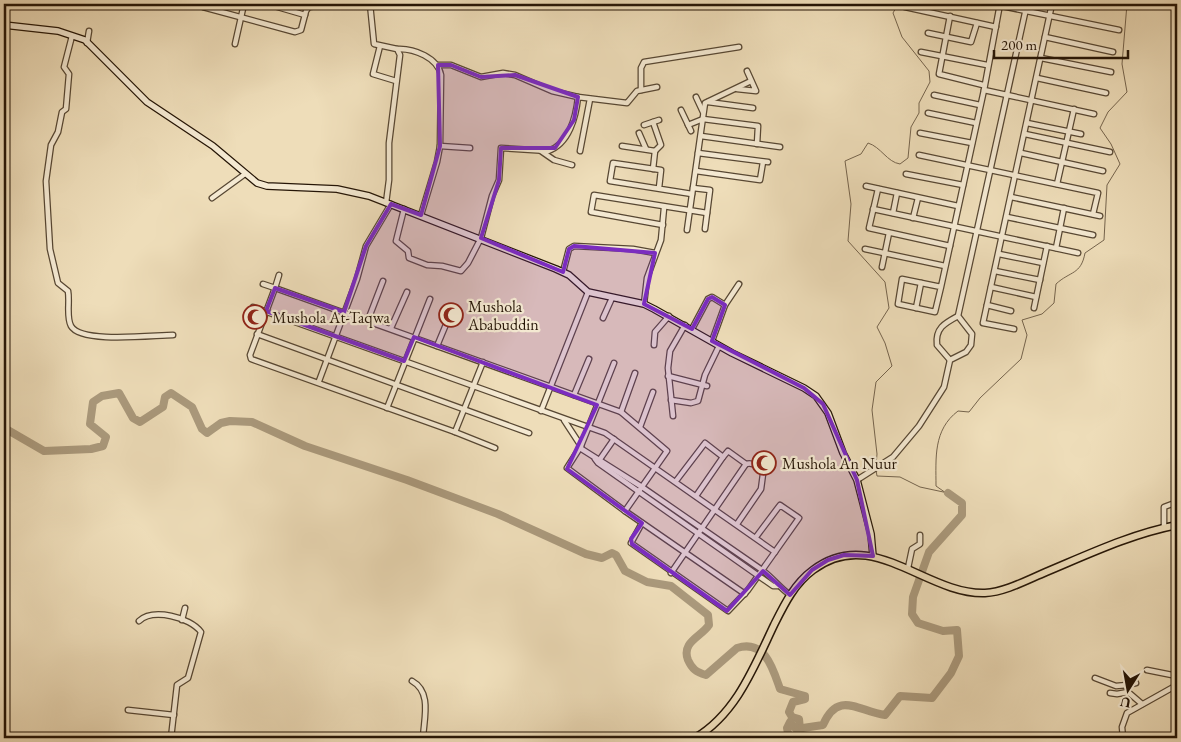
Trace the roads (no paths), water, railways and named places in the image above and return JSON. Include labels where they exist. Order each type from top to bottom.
[{"type":"main road","points":[[695,738],[712,727],[727,712],[764,648],[790,595],[812,570],[828,560],[844,555],[873,556],[960,589],[985,593],[1143,532],[1177,525]]},
{"type":"street","points":[[235,44],[244,4]]},
{"type":"street","points":[[203,7],[295,32],[301,30],[305,15],[312,6],[332,4]]},
{"type":"street","points":[[370,4],[373,40],[380,46],[416,52],[438,65],[451,65],[481,76],[503,73],[515,75],[528,78],[552,91],[590,99],[628,103],[632,100],[635,93],[640,90],[656,87]]},
{"type":"street","points":[[992,4],[1119,30]]},
{"type":"street","points":[[950,360],[937,345],[938,332],[942,326],[958,316],[1027,4]]},
{"type":"street","points":[[1014,330],[983,323],[1028,123],[1052,4]]},
{"type":"street","points":[[1106,4],[1118,6]]},
{"type":"street","points":[[941,287],[902,279],[898,304],[935,312],[941,287],[972,144],[1000,5]]},
{"type":"street","points":[[274,6],[305,15]]},
{"type":"street","points":[[905,6],[996,26]]},
{"type":"street","points":[[950,16],[940,75],[1008,96],[1094,114]]},
{"type":"street","points":[[928,33],[972,41],[977,22]]},
{"type":"street","points":[[4,25],[58,31],[87,42],[147,102],[213,146],[261,185],[337,189],[369,196],[421,215],[563,272],[588,292],[644,304],[669,316],[719,346],[804,388],[816,396],[828,413],[843,453],[857,480],[871,534],[873,556]]},
{"type":"street","points":[[87,42],[89,30]]},
{"type":"street","points":[[72,36],[64,67],[69,74],[66,109],[61,114],[58,132],[51,145],[46,182],[50,249],[58,282],[68,291],[70,324],[78,332],[95,337],[174,335]]},
{"type":"street","points":[[1045,37],[1113,52]]},
{"type":"street","points":[[380,46],[374,74],[396,81]]},
{"type":"street","points":[[640,90],[642,64],[644,62],[740,47]]},
{"type":"street","points":[[319,381],[366,246],[388,204],[389,142],[400,58],[398,49]]},
{"type":"street","points":[[921,52],[987,66]]},
{"type":"street","points":[[1041,58],[1111,72]]},
{"type":"street","points":[[421,215],[435,170],[440,146],[442,105],[438,65]]},
{"type":"street","points":[[735,89],[756,91],[747,71]]},
{"type":"street","points":[[1037,78],[1106,93]]},
{"type":"street","points":[[687,230],[704,116],[708,102],[751,81]]},
{"type":"street","points":[[727,104],[729,92]]},
{"type":"street","points":[[934,95],[980,105]]},
{"type":"street","points":[[404,209],[396,241],[408,251],[409,258],[460,271],[468,263],[481,238],[492,196],[499,180],[501,148],[548,150],[560,144],[574,120],[578,97]]},
{"type":"street","points":[[696,97],[704,116]]},
{"type":"street","points":[[580,151],[590,99]]},
{"type":"street","points":[[708,102],[754,108]]},
{"type":"street","points":[[1057,184],[1074,109]]},
{"type":"street","points":[[681,110],[691,131]]},
{"type":"street","points":[[928,113],[976,123]]},
{"type":"street","points":[[688,125],[704,116],[758,126],[757,144]]},
{"type":"street","points":[[644,125],[659,120]]},
{"type":"street","points":[[653,169],[655,151],[661,145],[654,122]]},
{"type":"street","points":[[1028,123],[1081,134]]},
{"type":"street","points":[[640,133],[646,149]]},
{"type":"street","points":[[920,133],[972,144]]},
{"type":"street","points":[[1025,134],[1110,152]]},
{"type":"street","points":[[701,136],[780,147]]},
{"type":"street","points":[[440,146],[470,148]]},
{"type":"street","points":[[622,146],[655,151]]},
{"type":"street","points":[[540,150],[554,160],[572,165]]},
{"type":"street","points":[[696,171],[760,180],[766,162],[698,153]]},
{"type":"street","points":[[1021,153],[1104,171]]},
{"type":"street","points":[[919,155],[1098,193],[1093,214]]},
{"type":"street","points":[[659,188],[661,170],[613,163],[610,181],[692,194]]},
{"type":"street","points":[[212,198],[246,174]]},
{"type":"street","points":[[906,174],[963,186]]},
{"type":"street","points":[[866,186],[958,206]]},
{"type":"street","points":[[693,188],[710,190],[705,229]]},
{"type":"street","points":[[878,189],[869,228],[950,246]]},
{"type":"street","points":[[893,213],[898,193]]},
{"type":"street","points":[[662,225],[591,212],[594,195],[707,214]]},
{"type":"street","points":[[1011,197],[1100,216]]},
{"type":"street","points":[[913,218],[918,198]]},
{"type":"street","points":[[644,304],[647,278],[661,240],[664,208]]},
{"type":"street","points":[[1056,248],[1064,208]]},
{"type":"street","points":[[874,209],[1078,252]]},
{"type":"street","points":[[1007,216],[1093,235]]},
{"type":"street","points":[[882,267],[889,232]]},
{"type":"street","points":[[563,272],[569,249],[574,246],[632,249],[655,253]]},
{"type":"street","points":[[1034,308],[1047,246]]},
{"type":"street","points":[[865,249],[945,266]]},
{"type":"street","points":[[998,254],[1043,263]]},
{"type":"street","points":[[995,271],[1040,280]]},
{"type":"street","points":[[279,274],[250,358],[319,381],[495,448]]},
{"type":"street","points":[[368,320],[383,281]]},
{"type":"street","points":[[916,308],[921,283]]},
{"type":"street","points":[[263,284],[391,328],[621,412],[640,426],[666,451],[625,511]]},
{"type":"street","points":[[712,341],[725,305],[740,284]]},
{"type":"street","points":[[991,288],[1036,297]]},
{"type":"street","points":[[391,328],[407,292]]},
{"type":"street","points":[[541,411],[588,292]]},
{"type":"street","points":[[692,329],[708,299],[712,297],[725,305]]},
{"type":"street","points":[[603,318],[612,298]]},
{"type":"street","points":[[387,408],[430,299]]},
{"type":"street","points":[[987,305],[1012,311]]},
{"type":"street","points":[[253,307],[336,335],[564,420],[590,426],[614,439],[656,467],[775,552]]},
{"type":"street","points":[[437,346],[452,310]]},
{"type":"street","points":[[654,345],[655,332],[669,316]]},
{"type":"street","points":[[857,480],[887,462],[934,406],[944,387],[950,360],[969,349],[973,341],[969,329],[958,316]]},
{"type":"street","points":[[673,416],[668,376],[670,351],[685,325]]},
{"type":"street","points":[[257,334],[529,433]]},
{"type":"street","points":[[671,400],[695,403],[699,399],[719,346]]},
{"type":"street","points":[[574,395],[589,359]]},
{"type":"street","points":[[455,432],[483,362]]},
{"type":"street","points":[[614,363],[581,447],[567,469],[745,594]]},
{"type":"street","points":[[621,412],[635,373]]},
{"type":"street","points":[[668,376],[704,385]]},
{"type":"street","points":[[640,426],[653,392]]},
{"type":"street","points":[[564,420],[581,447],[597,460],[701,532],[773,586],[778,586],[790,595]]},
{"type":"street","points":[[597,460],[614,439]]},
{"type":"street","points":[[676,481],[705,443],[723,457]]},
{"type":"street","points":[[696,496],[728,451],[746,464],[752,464],[762,470],[763,483],[737,524]]},
{"type":"street","points":[[671,573],[746,464]]},
{"type":"street","points":[[1164,527],[1164,507],[1172,504]]},
{"type":"street","points":[[642,523],[631,543],[727,611],[745,594],[799,519],[783,505],[780,505],[756,537]]},
{"type":"street","points":[[701,532],[762,570],[777,581],[778,586]]},
{"type":"street","points":[[910,569],[912,549],[920,544],[920,535]]},
{"type":"street","points":[[182,620],[185,608]]},
{"type":"street","points":[[139,621],[146,616],[158,614],[182,620],[198,628],[201,635],[188,678],[177,685],[171,738]]},
{"type":"street","points":[[1147,670],[1177,676]]},
{"type":"street","points":[[1095,678],[1116,686],[1136,683]]},
{"type":"street","points":[[412,680],[421,686],[425,694],[423,738]]},
{"type":"street","points":[[1127,685],[1128,692],[1142,704]]},
{"type":"street","points":[[1123,738],[1122,727],[1127,713],[1177,685]]},
{"type":"street","points":[[1110,693],[1128,692]]},
{"type":"street","points":[[128,710],[174,715]]},
{"type":"waterway","points":[[876,466],[877,454],[872,410],[876,382],[892,366],[885,343],[877,327],[889,308],[885,282],[848,241],[851,204],[845,161],[861,154],[868,143],[895,163],[900,164],[908,158],[911,127],[919,113],[919,103],[930,82],[929,71],[902,37],[893,13],[898,4]]},
{"type":"waterway","points":[[946,493],[936,486],[936,455],[944,427],[958,411],[969,412],[980,398],[1021,359],[1027,335],[1022,320],[1042,314],[1054,303],[1056,284],[1078,269],[1085,253],[1104,240],[1107,185],[1120,164],[1111,144],[1100,128],[1108,112],[1127,92],[1122,64],[1127,4]]},
{"type":"waterway","points":[[4,431],[6,429],[44,451],[91,449],[103,446],[106,437],[90,424],[93,402],[102,396],[119,393],[133,418],[140,422],[163,407],[165,397],[171,393],[192,407],[202,429],[207,433],[221,423],[230,421],[252,422],[305,446],[407,480],[498,514],[586,554],[602,558],[612,553],[616,555],[625,571],[647,582],[671,586],[708,615],[709,625],[689,644],[687,649],[688,660],[697,671],[706,675],[737,648],[747,646],[761,652],[771,665],[780,689],[805,696],[805,699],[793,702],[789,712],[792,717],[799,719],[800,729]]},
{"type":"waterway","points":[[876,470],[877,476],[900,477],[920,487],[948,493]]},
{"type":"waterway","points":[[789,738],[787,728],[790,722],[796,729],[823,725],[829,714],[835,708],[842,705],[849,705],[885,715],[900,696],[932,698],[951,673],[959,656],[957,630],[943,631],[918,623],[912,614],[913,597],[929,552],[962,515],[962,503],[948,493]]},
{"type":"waterway","points":[[4,497],[6,500],[4,510]]},
{"type":"place","name":"Mushola Ababuddin","points":[[451,315]]},
{"type":"place","name":"Mushola At-Taqwa","points":[[255,317]]},
{"type":"place","name":"Mushola An Nuur","points":[[764,463]]}]
